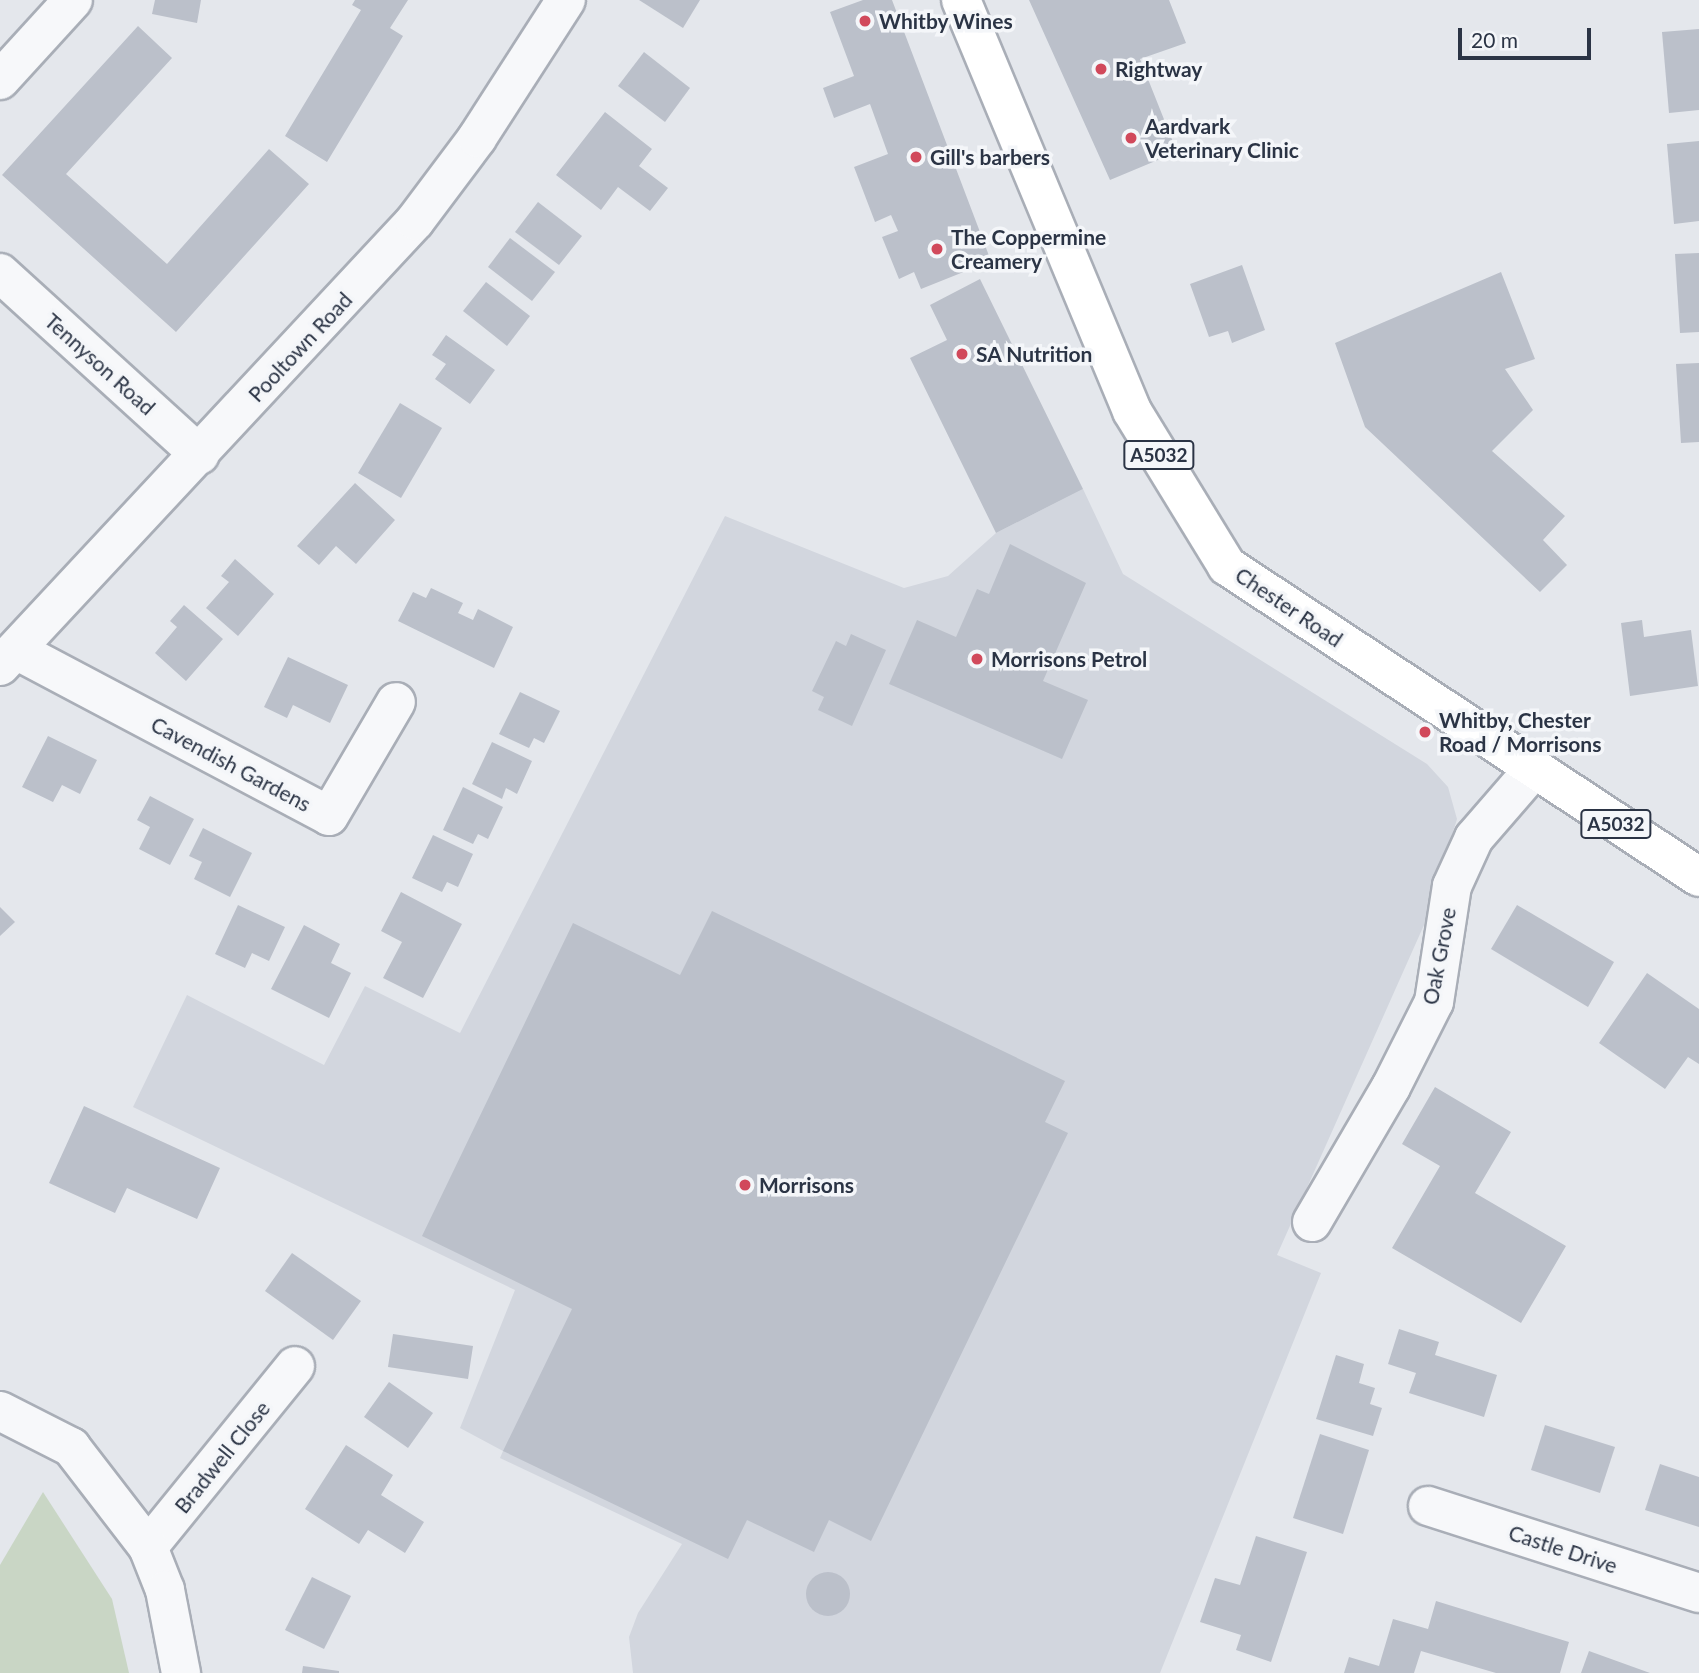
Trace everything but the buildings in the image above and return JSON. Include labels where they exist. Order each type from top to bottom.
[{"type":"main road","name":"Chester Road","points":[[961,0],[1132,411],[1227,566],[1699,877]]},
{"type":"street","points":[[0,80],[73,0]]},
{"type":"street","name":"Pooltown Road","points":[[8,658],[415,221],[477,138],[566,0]]},
{"type":"street","name":"Tennyson Road","points":[[0,273],[200,454]]},
{"type":"street","name":"Cavendish Gardens","points":[[8,658],[329,816],[396,702]]},
{"type":"street","name":"Oak Grove","points":[[1312,1222],[1391,1087],[1434,1002],[1452,886],[1474,838],[1533,770]]},
{"type":"street","name":"Bradwell Close","points":[[148,1547],[295,1366]]},
{"type":"street","points":[[0,1411],[71,1447],[148,1547],[165,1590],[181,1673]]},
{"type":"street","name":"Castle Drive","points":[[1428,1506],[1699,1593]]},
{"type":"shaded area","points":[[1083,489],[1123,574],[1427,764],[1448,787],[1457,819],[1428,916],[1277,1255],[1321,1273],[1160,1673],[633,1673],[629,1637],[638,1613],[682,1544],[500,1458],[503,1451],[460,1428],[515,1290],[133,1107],[187,995],[324,1065],[365,986],[460,1033],[725,516],[904,588],[948,576],[996,533]]},
{"type":"green space","points":[[43,1492],[112,1599],[129,1673],[0,1673],[0,1565]]},
{"type":"place","name":"Whitby Wines","points":[[865,21]]},
{"type":"place","name":"Rightway","points":[[1101,69]]},
{"type":"place","name":"Aardvark Veterinary Clinic","points":[[1131,138]]},
{"type":"place","name":"Gill's barbers","points":[[916,157]]},
{"type":"place","name":"The Coppermine Creamery","points":[[937,249]]},
{"type":"place","name":"SA Nutrition","points":[[962,354]]},
{"type":"place","name":"Morrisons Petrol","points":[[977,659]]},
{"type":"place","name":"Whitby, Chester Road / Morrisons","points":[[1425,732]]},
{"type":"place","name":"Morrisons","points":[[745,1185]]}]
